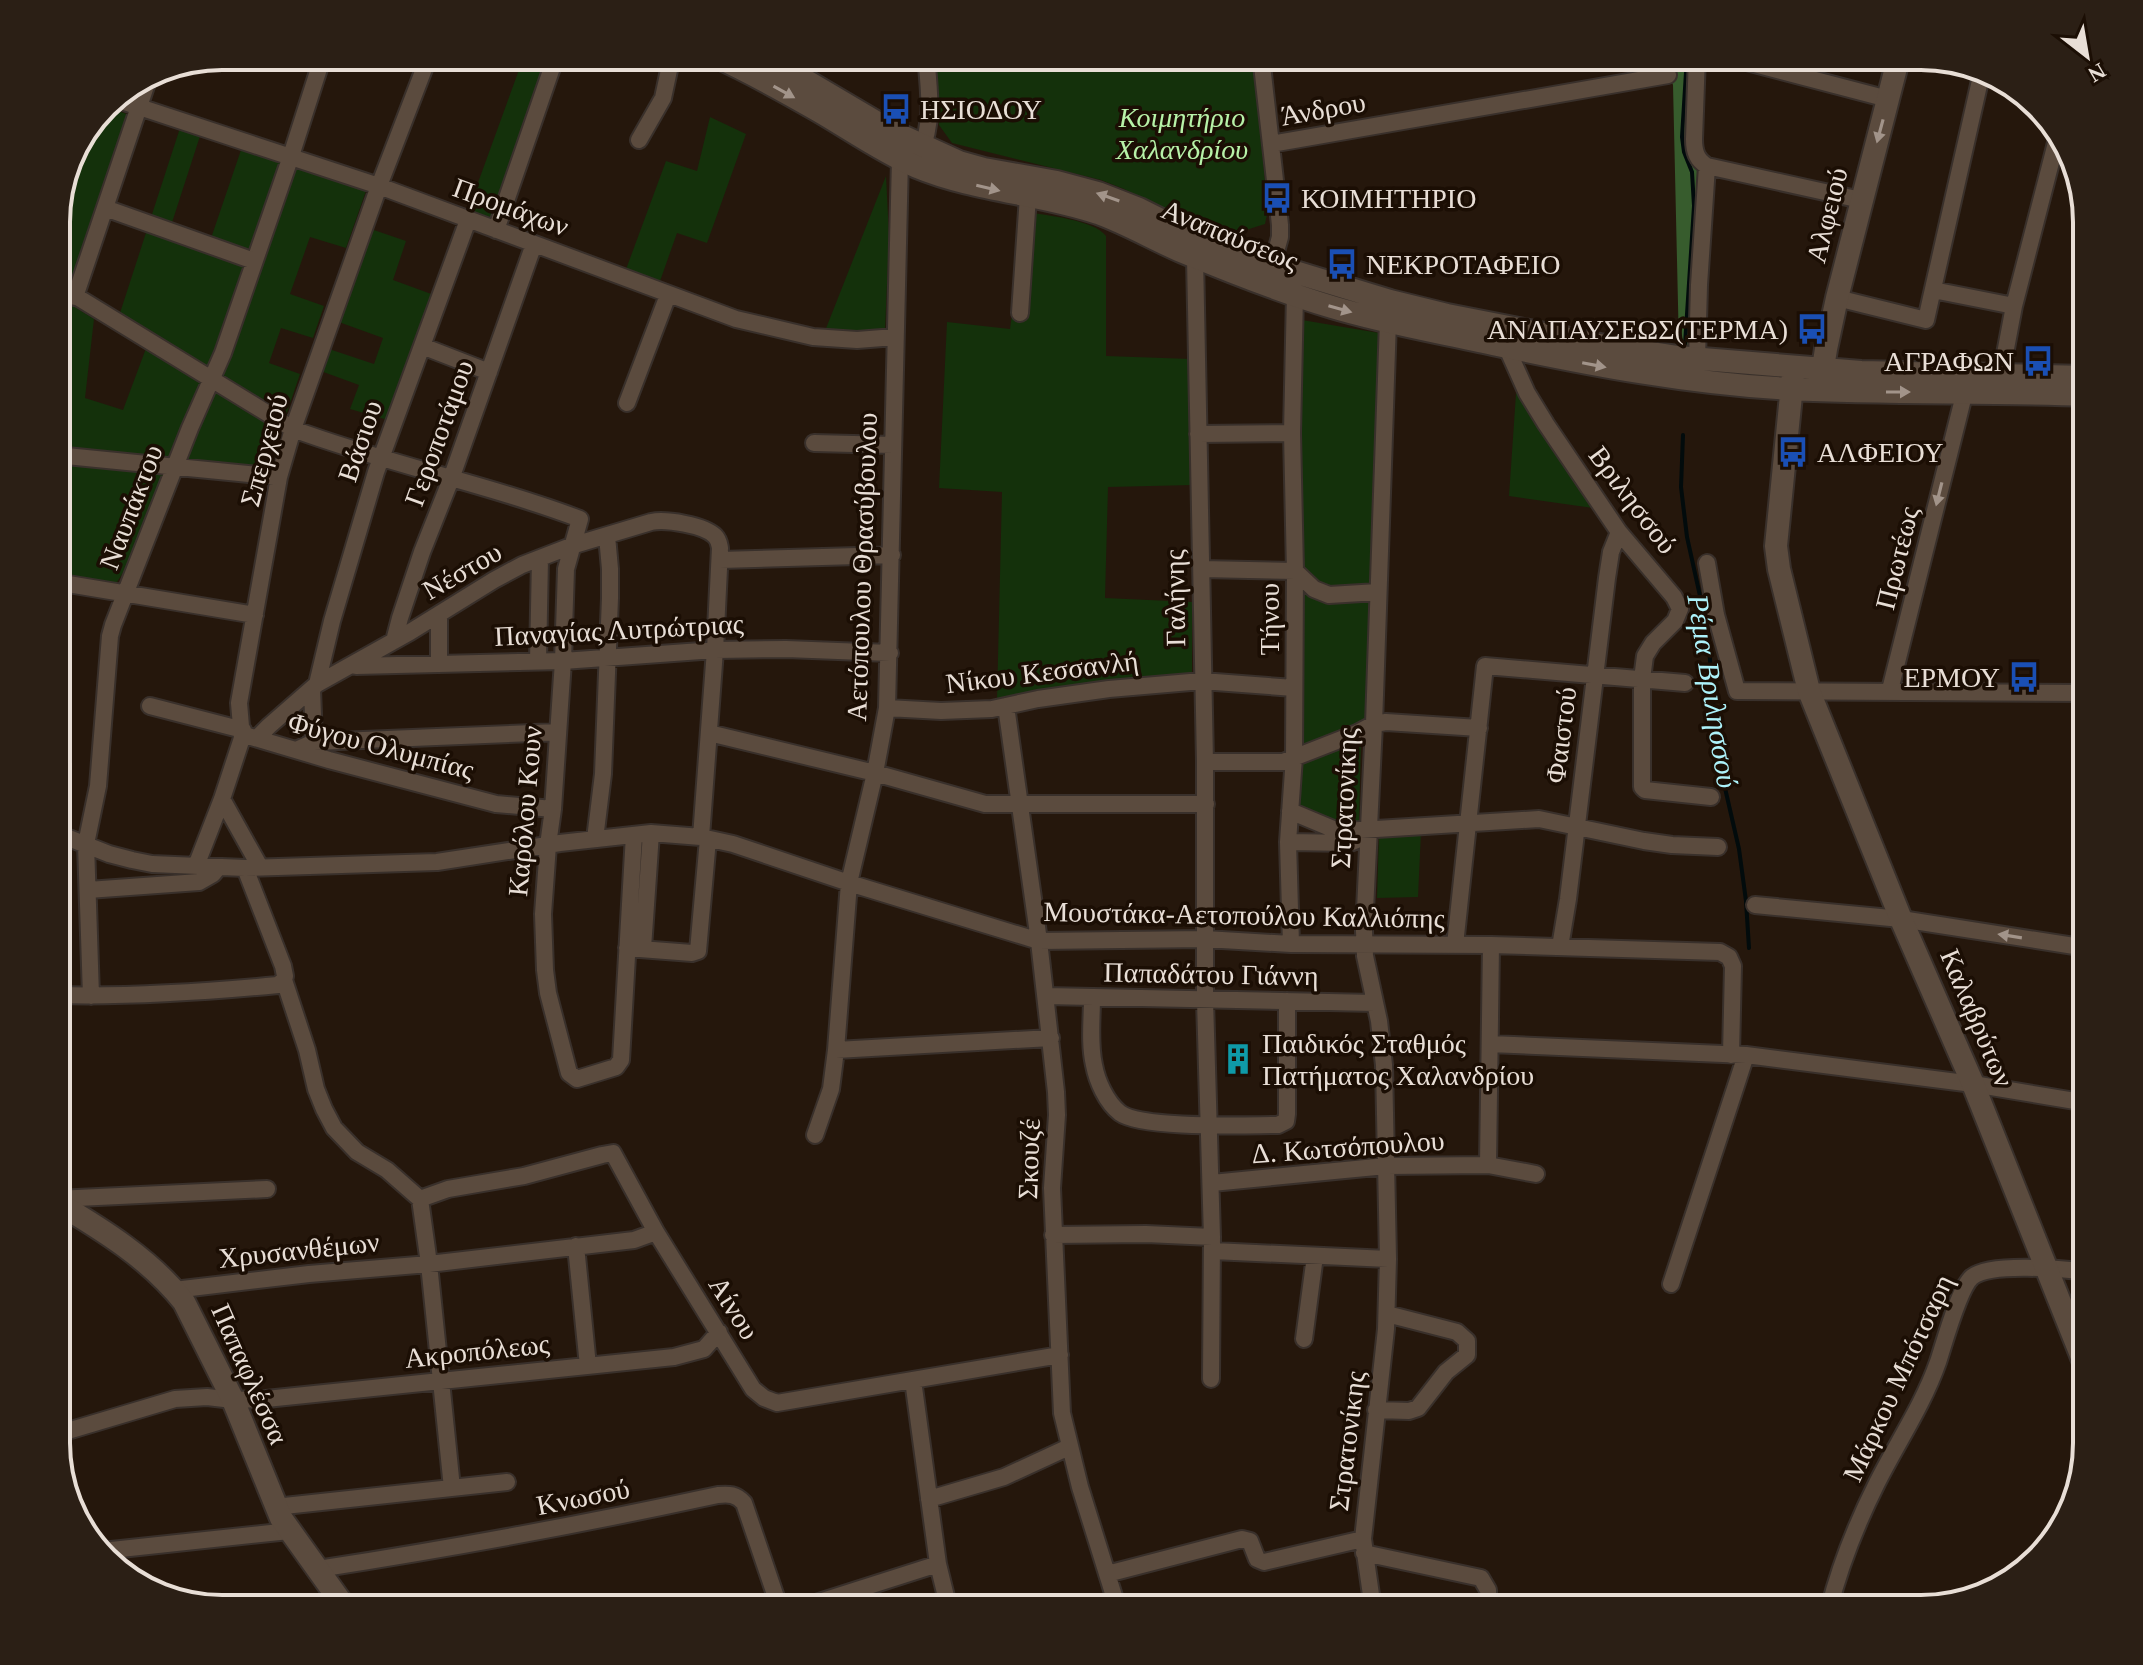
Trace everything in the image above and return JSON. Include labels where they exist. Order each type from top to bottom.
[{"type":"main road","name":"Αναπαύσεως","points":[[741,70],[816,110],[911,153],[1057,182],[1112,198],[1269,274],[1295,294],[1388,321],[1515,331],[1597,365],[1673,379],[1807,379],[1896,373],[2073,377]]},
{"type":"main road","name":"Αναπαύσεως","points":[[785,70],[957,181],[1066,204],[1105,216],[1195,257],[1515,331],[1807,379],[1965,391],[2073,395]]},
{"type":"main road","name":"Αλφειού","points":[[1809,691],[1777,556],[1778,513],[1787,447],[1799,421],[1807,379],[1837,298],[1895,70]]},
{"type":"main road","points":[[1447,315],[1462,298]]},
{"type":"main road","name":"Καλαβρύτων","points":[[1809,691],[1901,919],[1973,1084],[2073,1335]]},
{"type":"main road","name":"Παπαφλέσσα","points":[[70,1209],[136,1255],[184,1302],[233,1400],[275,1507],[336,1595]]},
{"type":"street","name":"Ναυπάκτου","points":[[91,996],[86,844],[98,786],[110,636],[175,466],[212,380],[319,70]]},
{"type":"street","name":"Σπερχειού","points":[[196,866],[247,735],[239,703],[279,477],[379,186],[424,70]]},
{"type":"street","points":[[496,230],[551,70]]},
{"type":"street","points":[[639,140],[663,98],[669,70]]},
{"type":"street","name":"Αετόπουλου Θρασύβουλου","points":[[815,1135],[831,1089],[849,883],[887,708],[895,337],[911,153],[927,133],[930,110],[927,70]]},
{"type":"street","points":[[1263,70],[1280,225],[1280,237],[1269,274]]},
{"type":"street","points":[[1697,70],[1694,145],[1699,161],[1707,166],[1861,200]]},
{"type":"street","points":[[1777,70],[1888,99]]},
{"type":"street","name":"Άνδρου","points":[[1271,144],[1668,75]]},
{"type":"street","points":[[1837,298],[1926,320],[1980,82]]},
{"type":"street","points":[[75,297],[144,91]]},
{"type":"street","name":"Προμάχων","points":[[128,103],[379,186],[736,319],[797,335],[847,340],[895,337]]},
{"type":"street","points":[[2001,375],[2014,306],[2054,150]]},
{"type":"street","points":[[1697,359],[1707,166]]},
{"type":"street","points":[[1020,313],[1028,196]]},
{"type":"street","points":[[105,208],[254,261]]},
{"type":"street","name":"Βάσιου","points":[[314,742],[315,686],[380,457],[468,220]]},
{"type":"street","name":"Γεροποτάμου","points":[[394,641],[422,552],[534,244]]},
{"type":"street","name":"Γαλήνης","points":[[1195,257],[1206,804],[1205,1000],[1213,1244]]},
{"type":"street","points":[[1933,290],[2014,306]]},
{"type":"street","points":[[70,294],[293,429],[451,479]]},
{"type":"street","name":"Τήνου","points":[[1291,944],[1288,842],[1294,757],[1292,433],[1295,294]]},
{"type":"street","points":[[627,403],[668,295]]},
{"type":"street","name":"Στρατονίκης","points":[[1371,1595],[1363,1546],[1387,1314],[1388,1259],[1384,1065],[1364,945],[1388,321]]},
{"type":"street","name":"Βριλησσού","points":[[1515,331],[1527,393],[1619,532],[1674,597],[1680,609],[1675,621],[1648,649],[1642,679]]},
{"type":"street","points":[[422,346],[489,372]]},
{"type":"street","name":"Πρωτέως","points":[[1890,690],[1965,391]]},
{"type":"street","points":[[1198,434],[1292,433]]},
{"type":"street","points":[[814,443],[893,445]]},
{"type":"street","points":[[70,456],[279,477]]},
{"type":"street","name":"Καρόλου Κουν","points":[[451,479],[533,501],[580,519],[566,569],[563,661],[543,914],[548,993],[569,1073],[573,1077],[581,1078],[616,1067],[621,1060],[635,948]]},
{"type":"street","name":"Νέστου","points":[[247,735],[269,726],[315,686],[494,580],[571,546],[651,522],[666,521],[713,535],[718,540],[720,560]]},
{"type":"street","name":"Φαιστού","points":[[1560,947],[1611,552],[1619,532]]},
{"type":"street","points":[[595,839],[601,792],[608,659],[610,569],[607,536]]},
{"type":"street","points":[[642,834],[635,948],[698,951],[720,560],[892,555]]},
{"type":"street","points":[[538,661],[540,558]]},
{"type":"street","points":[[1707,563],[1716,615],[1737,691],[2073,693]]},
{"type":"street","points":[[1202,569],[1295,571],[1314,589],[1329,595],[1378,592]]},
{"type":"street","points":[[70,584],[255,615]]},
{"type":"street","points":[[439,614],[439,663]]},
{"type":"street","name":"Παναγίας Λυτρώτριας","points":[[350,666],[563,661],[715,650],[800,649],[890,653]]},
{"type":"street","points":[[1455,945],[1485,666],[1685,683]]},
{"type":"street","points":[[1642,679],[1643,789],[1711,797]]},
{"type":"street","name":"Νίκου Κεσσανλή","points":[[887,708],[941,711],[992,709],[1109,689],[1202,681],[1294,688]]},
{"type":"street","name":"Φύγου Ολυμπίας","points":[[150,706],[296,750],[496,804],[553,809]]},
{"type":"street","name":"Σκουζέ","points":[[1006,706],[1051,1038],[1057,1115],[1052,1188],[1053,1235],[1062,1413],[1069,1447],[1114,1595]]},
{"type":"street","points":[[1205,762],[1283,762],[1374,724],[1394,722],[1479,728]]},
{"type":"street","points":[[296,750],[314,742],[558,732]]},
{"type":"street","points":[[709,733],[875,773],[985,804],[1206,804]]},
{"type":"street","points":[[222,799],[252,868],[324,1109],[334,1128],[357,1152],[387,1170],[420,1199],[452,1488]]},
{"type":"street","points":[[1290,811],[1339,831],[1539,819],[1644,841],[1718,847]]},
{"type":"street","points":[[1288,842],[1350,843],[1370,830]]},
{"type":"street","name":"Μουστάκα-Αετοπούλου Καλλιόπης","points":[[70,838],[109,854],[152,864],[252,868],[437,862],[642,834],[704,838],[733,844],[1039,941],[1205,939],[1291,944],[1491,945],[1725,953],[1733,966],[1739,1055]]},
{"type":"street","points":[[88,890],[199,882],[218,868]]},
{"type":"street","points":[[1755,905],[1901,919],[2073,946]]},
{"type":"street","points":[[1488,1165],[1491,945]]},
{"type":"street","points":[[70,995],[178,993],[272,986],[284,980]]},
{"type":"street","name":"Παπαδάτου Γιάννη","points":[[1046,996],[1375,1003]]},
{"type":"street","points":[[1092,997],[1094,1066],[1105,1094],[1116,1110],[1148,1122],[1209,1124],[1278,1125],[1286,1121],[1287,1001]]},
{"type":"street","points":[[836,1050],[1051,1038]]},
{"type":"street","points":[[1490,1044],[1739,1055],[1973,1084],[2073,1101]]},
{"type":"street","points":[[1671,1284],[1739,1055]]},
{"type":"street","name":"Αίνου","points":[[420,1199],[448,1189],[524,1176],[613,1153],[656,1232],[753,1389],[777,1403],[1060,1355]]},
{"type":"street","name":"Δ. Κωτσόπουλου","points":[[1212,1183],[1386,1166],[1488,1165],[1536,1174]]},
{"type":"street","name":"Παπαφλέσσα","points":[[70,1199],[267,1189]]},
{"type":"street","name":"Χρυσανθέμων","points":[[174,1290],[634,1240],[656,1232]]},
{"type":"street","points":[[1053,1235],[1146,1234],[1315,1256],[1388,1259]]},
{"type":"street","points":[[1211,1379],[1213,1244]]},
{"type":"street","points":[[576,1246],[588,1366]]},
{"type":"street","points":[[1304,1339],[1315,1256]]},
{"type":"street","name":"Μάρκου Μπότσαρη","points":[[1833,1595],[1841,1566],[1877,1484],[1928,1389],[1968,1282],[1990,1270],[2073,1267]]},
{"type":"street","points":[[1376,1410],[1409,1411],[1418,1408],[1446,1372],[1468,1351],[1467,1341],[1457,1332],[1387,1314]]},
{"type":"street","name":"Ακροπόλεως","points":[[71,1430],[175,1399],[266,1399],[674,1357],[697,1352],[719,1332]]},
{"type":"street","points":[[913,1380],[938,1564],[946,1595]]},
{"type":"street","points":[[929,1499],[1004,1477],[1069,1447]]},
{"type":"street","points":[[275,1507],[507,1482]]},
{"type":"street","name":"Κνωσού","points":[[318,1569],[583,1525],[732,1494],[744,1503],[775,1595]]},
{"type":"street","points":[[115,1550],[289,1531]]},
{"type":"street","points":[[1107,1574],[1242,1539],[1250,1541],[1257,1559],[1264,1562],[1363,1546],[1481,1578],[1488,1595]]},
{"type":"street","points":[[841,1595],[938,1564]]},
{"type":"green space","points":[[519,70],[547,70],[493,223],[467,213]]},
{"type":"green space","name":"Κοιμητήριο Χαλανδρίου","points":[[935,70],[1253,70],[1268,210],[1265,224],[1218,236],[1101,180],[952,143],[939,125]]},
{"type":"green space","points":[[1667,70],[1694,70],[1701,166],[1695,313],[1689,349],[1679,348],[1673,85]]},
{"type":"green space","points":[[119,111],[129,115],[70,293],[70,213],[75,183],[86,155],[108,122]]},
{"type":"green space","points":[[710,117],[746,134],[707,243],[677,233],[659,284],[625,272],[666,161],[697,171]]},
{"type":"green space","points":[[180,128],[201,133],[167,238],[207,250],[242,147],[367,188],[346,248],[310,237],[290,294],[324,306],[313,338],[281,328],[269,363],[300,374],[276,445],[273,470],[172,461],[136,553],[115,585],[70,577],[70,304],[94,319],[85,398],[123,410],[151,335],[119,316]]},
{"type":"green space","points":[[886,176],[889,236],[885,331],[825,331]]},
{"type":"green space","points":[[1026,212],[1081,222],[1106,236],[1106,356],[1191,359],[1193,485],[1108,487],[1105,598],[1192,602],[1192,675],[997,700],[1002,492],[939,488],[947,322],[1010,329]]},
{"type":"green space","points":[[368,228],[406,241],[393,280],[434,295],[388,420],[350,409],[359,385],[318,370],[326,348],[374,364],[383,338],[336,321]]},
{"type":"green space","points":[[1302,320],[1379,333],[1370,715],[1366,722],[1301,746]]},
{"type":"green space","points":[[1517,379],[1600,509],[1509,496]]},
{"type":"green space","points":[[1352,740],[1361,740],[1359,825],[1333,825],[1297,809],[1299,763]]},
{"type":"green space","points":[[1421,832],[1418,897],[1377,898],[1379,834]]},
{"type":"waterway","name":"Ρέμα Βριλησσού","points":[[1685,345],[1694,206],[1692,172],[1682,137],[1686,70]]},
{"type":"waterway","name":"Ρέμα Βριλησσού","points":[[1683,435],[1681,487],[1687,537],[1708,632],[1715,730],[1739,849],[1749,948]]},
{"type":"place","name":"ΗΣΙΟΔΟΥ","points":[[896,109]]},
{"type":"place","name":"ΚΟΙΜΗΤΗΡΙΟ","points":[[1277,198]]},
{"type":"place","name":"ΝΕΚΡΟΤΑΦΕΙΟ","points":[[1342,264]]},
{"type":"place","name":"ΑΝΑΠΑΥΣΕΩΣ(ΤΕΡΜΑ)","points":[[1812,329]]},
{"type":"place","name":"ΑΓΡΑΦΩΝ","points":[[2038,361]]},
{"type":"place","name":"ΑΛΦΕΙΟΥ","points":[[1793,452]]},
{"type":"place","name":"ΕΡΜΟΥ","points":[[2024,677]]},
{"type":"place","name":"Παιδικός Σταθμός Πατήματος Χαλανδρίου","points":[[1238,1059]]}]
